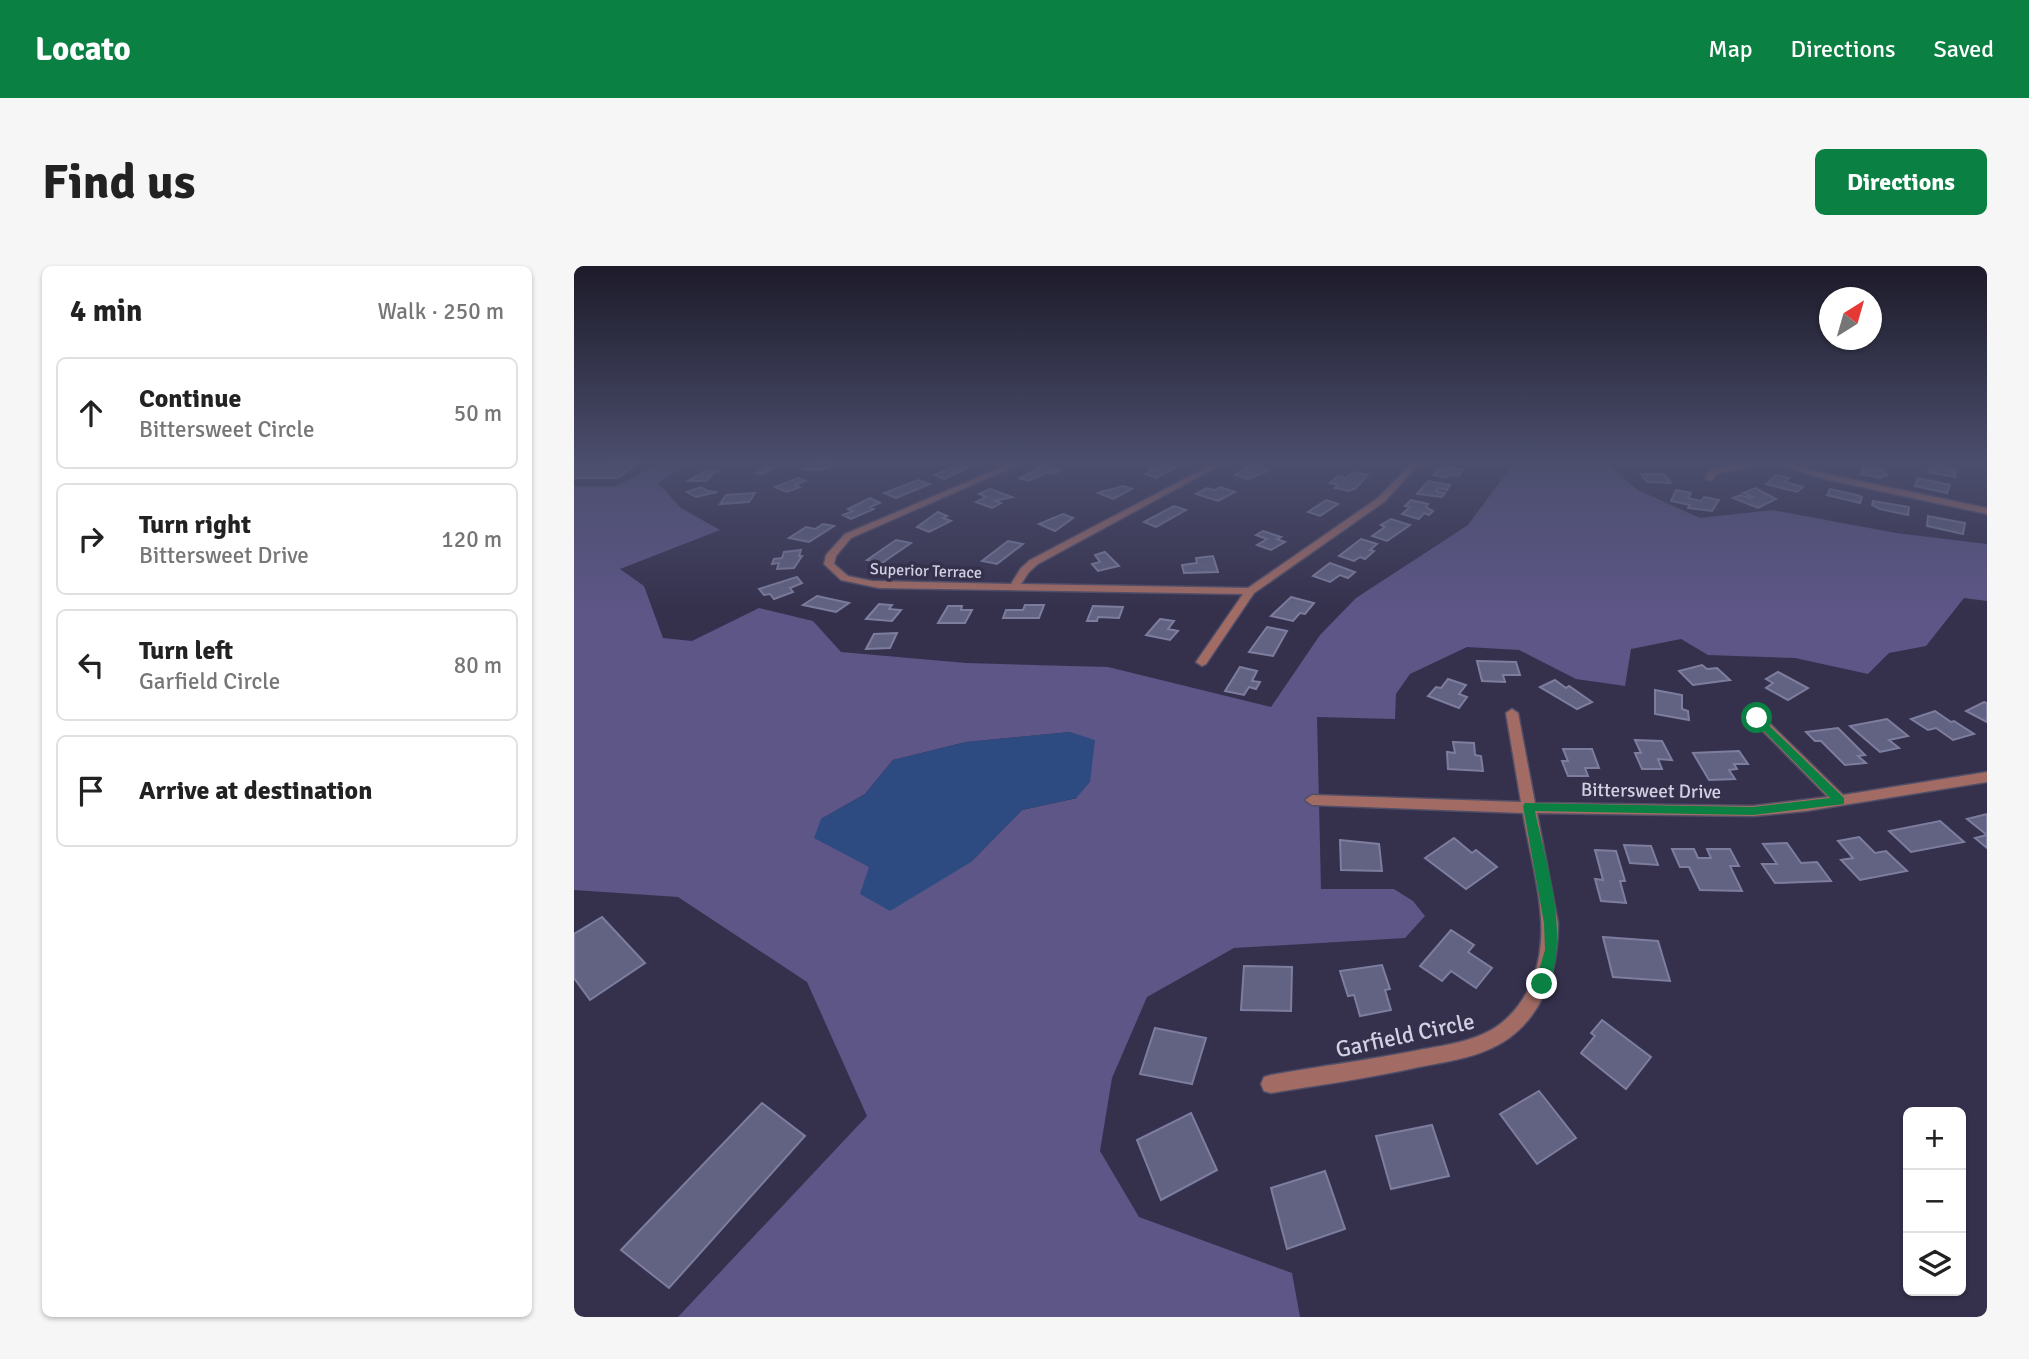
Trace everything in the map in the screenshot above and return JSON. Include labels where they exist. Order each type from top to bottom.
[{"type":"street","name":"Superior Terrace","points":[[904,512],[848,536],[831,555],[829,564],[834,572],[859,583],[1250,591]]},
{"type":"street","points":[[1014,588],[1025,570],[1034,562],[1128,512]]},
{"type":"street","points":[[1202,662],[1250,591],[1364,512]]},
{"type":"street","name":"Garfield Circle","points":[[1272,1084],[1467,1049],[1488,1041],[1509,1027],[1526,1010],[1542,984],[1551,950],[1550,923],[1512,713]]},
{"type":"street","points":[[1757,718],[1840,801]]},
{"type":"street","name":"Bittersweet Drive","points":[[1312,800],[1753,811],[1840,801],[1987,777]]},
{"type":"shaded area","points":[[574,512],[688,512],[720,530],[620,569],[644,586],[663,638],[692,641],[759,608],[813,621],[841,652],[966,663],[1108,667],[1271,707],[1320,635],[1356,598],[1468,525],[1478,512],[1687,512],[1700,518],[1754,512],[1783,512],[1896,533],[1987,544],[1987,601],[1964,598],[1926,646],[1889,653],[1868,674],[1795,658],[1708,655],[1681,639],[1631,649],[1625,686],[1576,679],[1519,650],[1467,647],[1410,674],[1396,694],[1395,719],[1317,717],[1321,889],[1394,889],[1413,901],[1425,916],[1405,938],[1234,948],[1147,997],[1112,1078],[1100,1151],[1139,1217],[1292,1273],[1300,1317],[678,1317],[867,1116],[807,982],[678,897],[574,890]],"holes":[[[1070,732],[1077,798],[1022,810],[971,862],[821,819],[865,794],[893,760],[966,742]]]},
{"type":"water","points":[[1070,732],[1095,740],[1090,782],[1076,798],[1022,810],[971,862],[890,911],[860,894],[869,867],[814,838],[821,819],[865,794],[893,760],[966,742]]},
{"type":"building","points":[[850,512],[867,512],[851,519],[843,515]]},
{"type":"building","points":[[938,512],[951,521],[929,532],[917,527]]},
{"type":"building","points":[[1163,512],[1182,512],[1156,527],[1144,522]]},
{"type":"building","points":[[1308,512],[1326,512],[1320,516]]},
{"type":"building","points":[[1432,512],[1429,515],[1424,513],[1419,519],[1402,514]]},
{"type":"building","points":[[1063,514],[1073,518],[1055,531],[1039,524]]},
{"type":"building","points":[[1928,516],[1965,523],[1963,534],[1927,526]]},
{"type":"building","points":[[1391,519],[1410,525],[1387,541],[1372,536],[1385,527],[1381,525]]},
{"type":"building","points":[[823,524],[834,526],[809,542],[789,538],[806,527],[815,529]]},
{"type":"building","points":[[1263,531],[1281,537],[1277,539],[1285,542],[1271,550],[1257,545],[1267,539],[1256,535]]},
{"type":"building","points":[[1361,539],[1377,544],[1365,559],[1360,557],[1354,561],[1339,556]]},
{"type":"building","points":[[896,540],[911,543],[882,563],[867,560]]},
{"type":"building","points":[[1008,541],[1023,544],[997,564],[982,561]]},
{"type":"building","points":[[801,550],[799,556],[802,556],[794,568],[777,569],[779,563],[772,564],[774,559],[782,558],[784,552]]},
{"type":"building","points":[[1105,552],[1119,566],[1098,571],[1092,564],[1100,562],[1095,555]]},
{"type":"building","points":[[1213,556],[1218,572],[1184,573],[1182,565],[1197,563],[1196,558]]},
{"type":"building","points":[[1330,563],[1355,572],[1348,578],[1340,575],[1330,582],[1313,576]]},
{"type":"building","points":[[797,577],[802,583],[790,588],[793,592],[774,599],[770,594],[764,595],[759,589]]},
{"type":"building","points":[[817,596],[849,603],[836,612],[803,605]]},
{"type":"building","points":[[1291,597],[1314,603],[1305,614],[1300,613],[1293,621],[1271,616]]},
{"type":"building","points":[[879,604],[892,605],[889,609],[901,610],[892,621],[866,619]]},
{"type":"building","points":[[1025,605],[1044,605],[1039,618],[1003,618],[1006,610],[1023,610]]},
{"type":"building","points":[[948,606],[962,606],[961,610],[972,610],[965,623],[938,623]]},
{"type":"building","points":[[1093,606],[1123,607],[1119,618],[1098,617],[1097,621],[1087,621]]},
{"type":"building","points":[[1160,619],[1174,621],[1168,629],[1178,631],[1170,640],[1146,635]]},
{"type":"building","points":[[1267,627],[1287,631],[1273,656],[1249,652]]},
{"type":"building","points":[[897,633],[890,648],[866,649],[874,634]]},
{"type":"building","points":[[1477,661],[1516,662],[1520,675],[1503,675],[1505,682],[1482,681]]},
{"type":"building","points":[[1702,665],[1707,669],[1717,668],[1730,680],[1693,685],[1679,671]]},
{"type":"building","points":[[1240,667],[1257,671],[1252,681],[1260,682],[1256,689],[1249,687],[1244,695],[1225,691]]},
{"type":"building","points":[[1778,672],[1808,688],[1788,700],[1766,688],[1773,683],[1766,679]]},
{"type":"building","points":[[1448,679],[1466,685],[1459,694],[1467,697],[1459,708],[1428,696],[1436,687],[1441,688]]},
{"type":"building","points":[[1555,680],[1592,702],[1577,709],[1540,687]]},
{"type":"building","points":[[1655,690],[1682,695],[1682,709],[1688,711],[1689,720],[1655,714]]},
{"type":"building","points":[[1987,703],[1987,722],[1966,711]]},
{"type":"building","points":[[1935,711],[1974,734],[1953,740],[1936,728],[1928,730],[1911,719]]},
{"type":"building","points":[[1887,719],[1908,736],[1889,740],[1899,748],[1880,752],[1850,726]]},
{"type":"building","points":[[1838,728],[1865,755],[1858,756],[1866,763],[1845,765],[1821,741],[1815,741],[1806,732]]},
{"type":"building","points":[[1635,740],[1662,741],[1672,760],[1658,759],[1662,769],[1642,769],[1635,753],[1641,753]]},
{"type":"building","points":[[1453,742],[1474,743],[1475,755],[1481,756],[1483,771],[1448,769],[1447,752],[1455,753]]},
{"type":"building","points":[[1563,749],[1592,749],[1599,768],[1585,768],[1588,776],[1568,776],[1562,761],[1568,761]]},
{"type":"building","points":[[1739,751],[1748,764],[1734,764],[1737,769],[1729,770],[1735,779],[1709,780],[1693,753]]},
{"type":"building","points":[[1987,814],[1987,835],[1967,819]]},
{"type":"building","points":[[1940,821],[1964,842],[1911,852],[1889,831]]},
{"type":"building","points":[[1987,835],[1987,848],[1975,838]]},
{"type":"building","points":[[1859,837],[1875,853],[1886,851],[1907,871],[1860,880],[1841,860],[1853,858],[1838,841]]},
{"type":"building","points":[[1454,838],[1472,853],[1476,850],[1497,867],[1466,889],[1425,858]]},
{"type":"building","points":[[1340,840],[1379,844],[1382,871],[1341,870]]},
{"type":"building","points":[[1787,843],[1801,863],[1817,862],[1831,881],[1775,883],[1762,864],[1777,864],[1763,844]]},
{"type":"building","points":[[1624,845],[1651,846],[1658,865],[1630,863]]},
{"type":"building","points":[[1672,849],[1694,849],[1698,858],[1711,858],[1707,849],[1730,849],[1739,866],[1730,866],[1742,891],[1700,890],[1689,867],[1680,867]]},
{"type":"building","points":[[1595,850],[1616,851],[1625,881],[1620,881],[1626,903],[1601,901],[1595,879],[1603,880]]},
{"type":"building","points":[[602,917],[645,963],[590,1000],[574,978],[574,934]]},
{"type":"building","points":[[1451,930],[1474,945],[1468,952],[1492,968],[1476,988],[1451,971],[1442,981],[1420,966]]},
{"type":"building","points":[[1603,937],[1658,941],[1670,981],[1613,977]]},
{"type":"building","points":[[1382,965],[1390,989],[1385,990],[1391,1010],[1360,1016],[1354,995],[1348,996],[1340,971]]},
{"type":"building","points":[[1244,966],[1292,967],[1291,1011],[1241,1010]]},
{"type":"building","points":[[1602,1020],[1651,1057],[1626,1089],[1581,1053],[1595,1036],[1591,1033]]},
{"type":"building","points":[[1155,1028],[1206,1038],[1192,1084],[1140,1074]]},
{"type":"building","points":[[1539,1091],[1576,1138],[1537,1164],[1500,1114]]},
{"type":"building","points":[[762,1103],[805,1136],[669,1288],[621,1250]]},
{"type":"building","points":[[1191,1113],[1217,1170],[1161,1200],[1137,1140]]},
{"type":"building","points":[[1432,1125],[1449,1176],[1391,1189],[1376,1136]]},
{"type":"building","points":[[1325,1171],[1345,1229],[1287,1249],[1271,1188]]},
{"type":"route","points":[[1542,984],[1551,950],[1550,923],[1529,806],[1697,812],[1753,811],[1840,801],[1757,718]]}]
